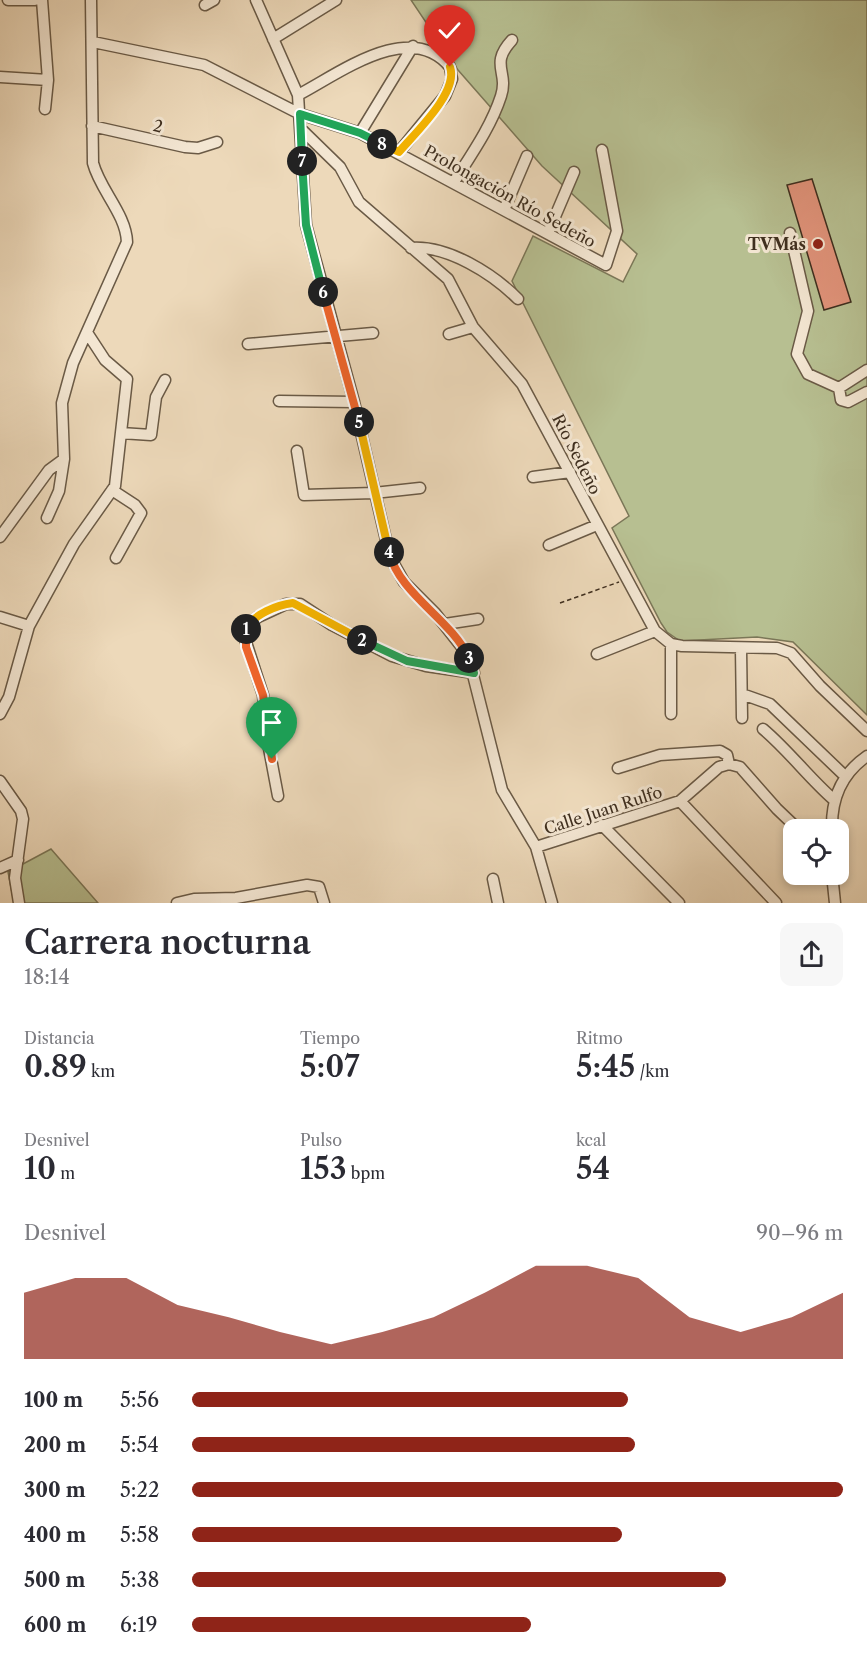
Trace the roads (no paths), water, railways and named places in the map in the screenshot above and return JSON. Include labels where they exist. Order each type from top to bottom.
[{"type":"street","points":[[8,0],[35,0]]},
{"type":"street","points":[[42,0],[48,80],[45,109]]},
{"type":"street","points":[[47,518],[59,491],[64,459],[62,403],[74,363],[127,242],[124,226],[97,178],[92,150],[91,0]]},
{"type":"street","points":[[256,0],[298,95],[306,225],[396,570],[404,582],[445,624],[462,646],[474,673],[502,790],[536,847],[552,903]]},
{"type":"street","points":[[273,39],[336,0]]},
{"type":"street","points":[[454,182],[481,138],[501,96],[500,55],[512,40]]},
{"type":"street","name":"Prolongación Río Sedeño","points":[[93,42],[204,65],[300,114],[360,133],[399,152],[606,265],[617,231],[602,150]]},
{"type":"street","points":[[298,95],[376,55],[413,46],[427,49],[446,62],[452,79],[445,96],[399,152]]},
{"type":"street","points":[[360,133],[413,46]]},
{"type":"street","points":[[0,77],[48,80]]},
{"type":"street","name":"2","points":[[92,126],[185,147],[198,148],[217,142]]},
{"type":"street","name":"Río Sedeño","points":[[301,129],[340,167],[359,202],[448,279],[473,327],[528,394],[655,631],[671,644]]},
{"type":"street","points":[[504,210],[527,156]]},
{"type":"street","points":[[548,233],[574,172]]},
{"type":"street","points":[[790,233],[808,311],[797,354],[808,374],[839,388]]},
{"type":"street","points":[[411,248],[427,248],[483,270],[518,299]]},
{"type":"street","points":[[448,334],[473,327]]},
{"type":"street","points":[[248,344],[373,333]]},
{"type":"street","points":[[0,714],[9,697],[29,626],[74,544],[117,480],[127,380],[105,360],[88,334]]},
{"type":"street","points":[[839,388],[867,370]]},
{"type":"street","points":[[121,434],[151,435],[156,397],[165,380]]},
{"type":"street","points":[[839,388],[841,400],[848,402],[867,392]]},
{"type":"street","points":[[279,401],[354,402]]},
{"type":"street","points":[[297,451],[304,495],[375,493],[420,488]]},
{"type":"street","points":[[0,537],[49,470],[64,459]]},
{"type":"street","points":[[533,477],[570,472]]},
{"type":"street","points":[[112,490],[135,505],[141,513],[116,558]]},
{"type":"street","points":[[549,545],[597,525]]},
{"type":"street","points":[[278,796],[268,743],[263,695],[244,639],[249,624],[258,617],[286,604],[300,604],[332,626],[392,656],[426,666],[474,673]]},
{"type":"street","points":[[0,617],[29,626]]},
{"type":"street","points":[[445,624],[478,619]]},
{"type":"street","points":[[597,654],[655,631]]},
{"type":"street","points":[[671,714],[671,644],[741,650],[777,648],[791,652],[820,686],[867,731]]},
{"type":"street","points":[[741,650],[742,718]]},
{"type":"street","points":[[742,694],[770,704],[846,777]]},
{"type":"street","points":[[763,729],[786,748],[805,772],[833,799]]},
{"type":"street","points":[[618,768],[660,755],[720,751],[726,755],[729,764],[740,767],[786,819]]},
{"type":"street","points":[[832,819],[833,799],[846,777],[867,756]]},
{"type":"street","name":"Calle Juan Rulfo","points":[[536,847],[680,801],[719,767],[729,764]]},
{"type":"street","points":[[0,781],[21,811],[23,819],[15,878],[19,903]]},
{"type":"street","name":"Calle Juan Rulfo","points":[[680,801],[776,903]]},
{"type":"street","points":[[602,825],[679,903]]},
{"type":"street","points":[[0,868],[18,860]]},
{"type":"street","points":[[493,879],[498,903]]},
{"type":"street","points":[[177,903],[194,899],[236,898],[307,885],[319,887],[324,903]]},
{"type":"street","points":[[833,885],[835,903]]},
{"type":"place","name":"TVMás","points":[[818,244]]}]
